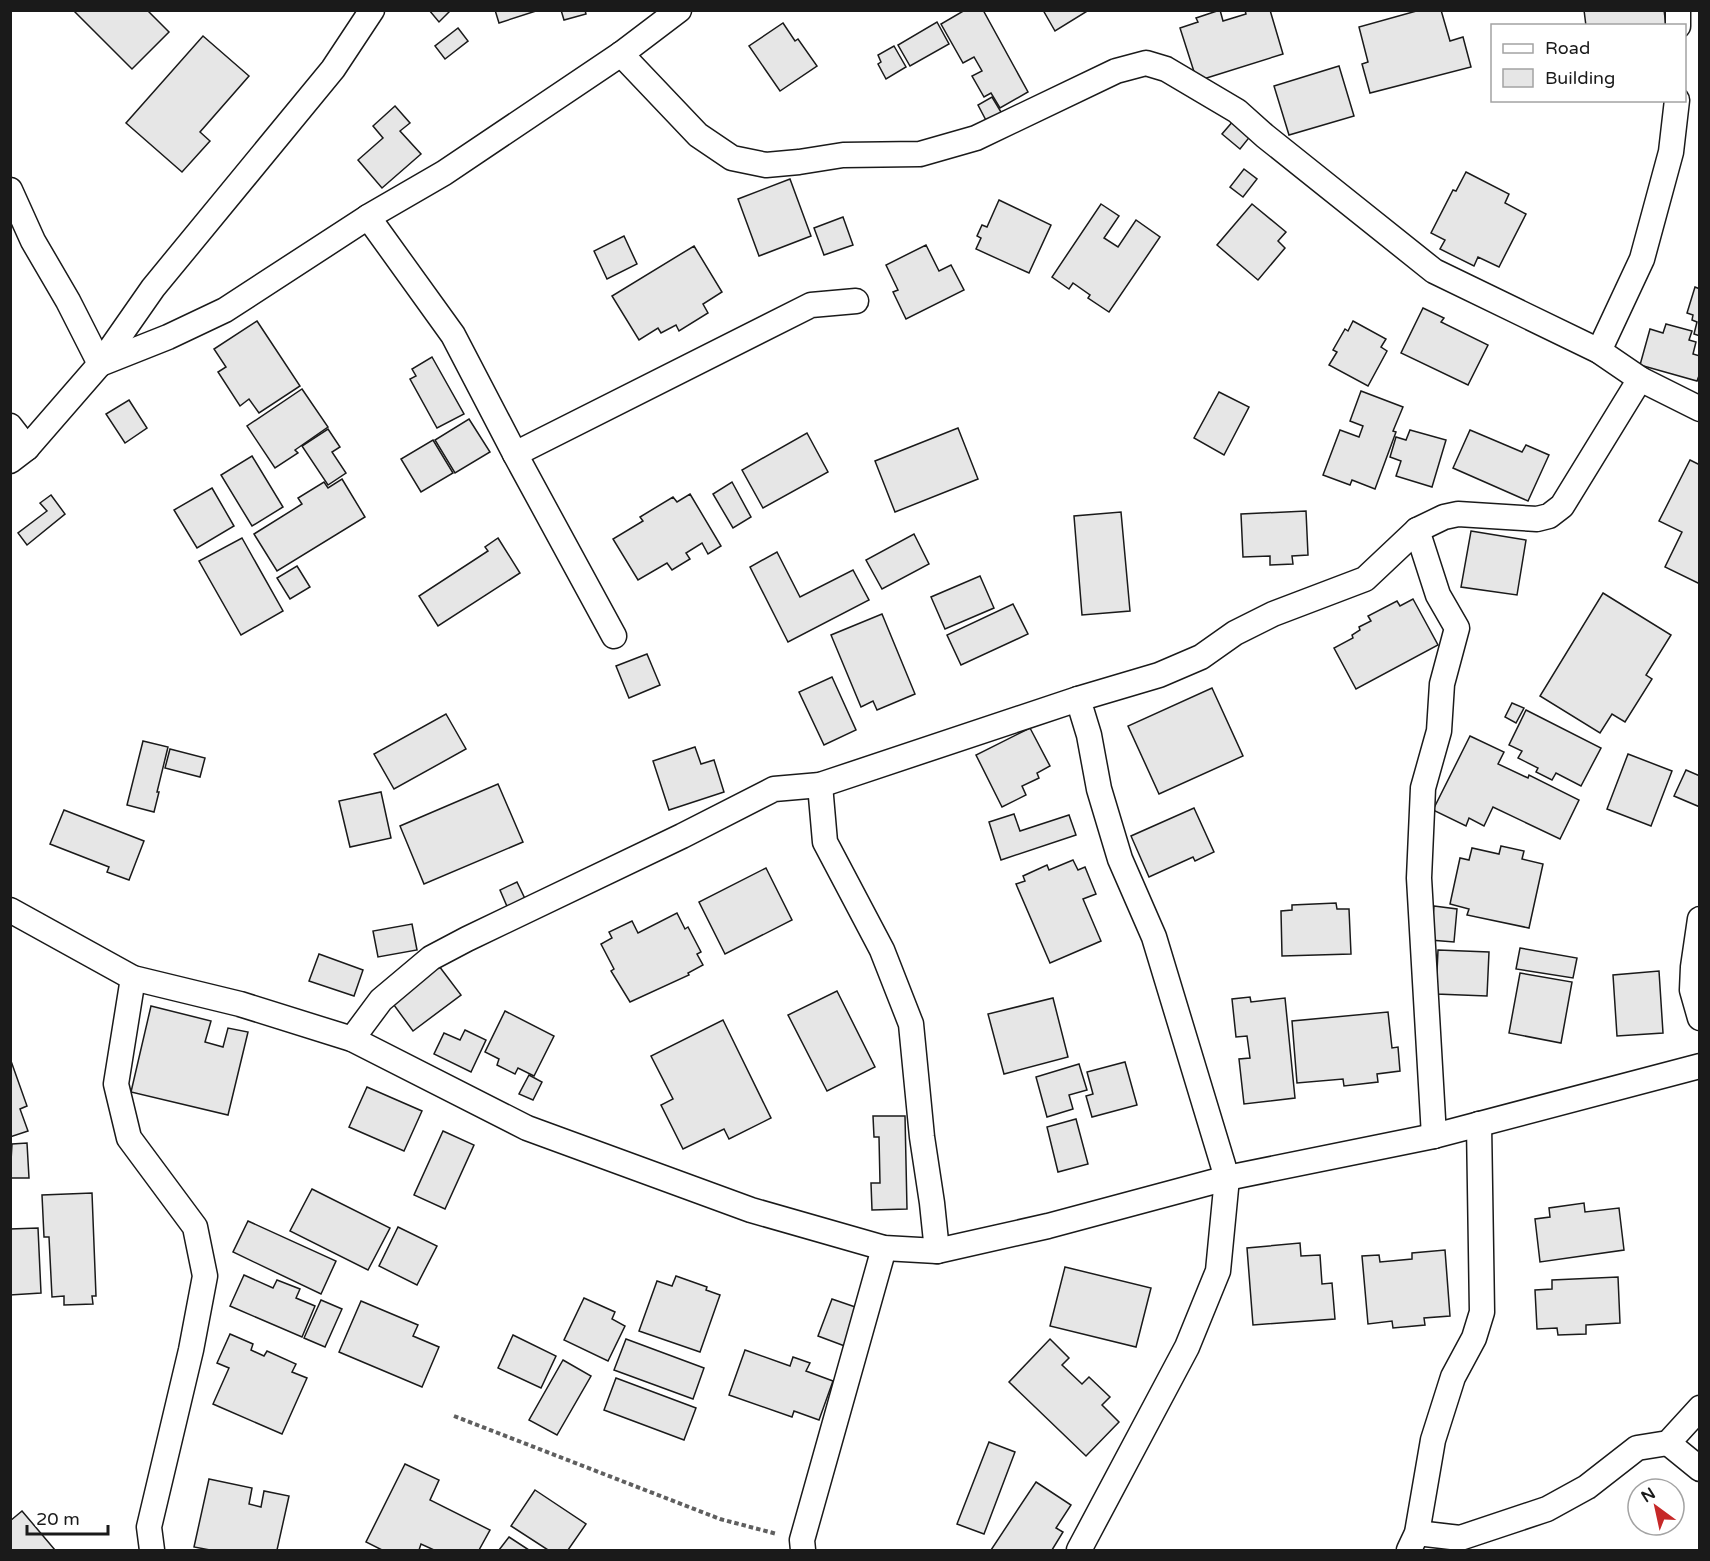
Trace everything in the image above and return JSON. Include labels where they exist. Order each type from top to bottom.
[{"type":"street","points":[[19,454],[100,364],[153,288],[333,69],[372,10]]},
{"type":"street","points":[[100,364],[168,337],[225,310],[368,217],[444,173],[621,54],[679,10]]},
{"type":"street","points":[[621,54],[698,135],[732,158],[766,165],[843,155],[920,153],[976,138],[1116,71],[1146,63],[1166,69],[1237,111],[1434,271],[1599,351],[1640,379],[1700,409]]},
{"type":"street","points":[[1599,351],[1642,259],[1671,152],[1677,102]]},
{"type":"street","points":[[10,190],[33,241],[68,301],[100,364]]},
{"type":"street","points":[[368,217],[453,335],[614,636]]},
{"type":"street","points":[[515,454],[811,305],[856,301]]},
{"type":"street","points":[[352,1040],[381,1000],[431,958],[774,789],[820,785],[1078,699],[1159,675],[1201,657],[1235,633],[1273,614],[1365,579],[1418,530],[1444,517],[1458,514],[1538,519],[1549,516],[1562,506],[1640,379]]},
{"type":"street","points":[[10,426],[19,454]]},
{"type":"street","points":[[1418,530],[1438,595],[1457,628],[1442,684],[1439,731],[1423,788],[1419,867],[1434,1136]]},
{"type":"street","points":[[1078,699],[1089,735],[1099,789],[1120,859],[1154,937],[1227,1178],[1218,1271],[1192,1336],[1079,1551]]},
{"type":"street","points":[[820,785],[825,842],[882,950],[911,1024],[922,1137],[937,1251]]},
{"type":"street","points":[[10,910],[133,978],[240,1004],[352,1040],[526,1128],[751,1210],[884,1248],[937,1251],[1048,1226],[1227,1178],[1434,1136],[1700,1066]]},
{"type":"street","points":[[1700,919],[1692,990],[1700,1018]]},
{"type":"street","points":[[133,978],[116,1084],[129,1138],[195,1227],[205,1276],[191,1350],[149,1527],[152,1551]]},
{"type":"street","points":[[1479,1124],[1482,1312],[1474,1338],[1453,1377],[1433,1440],[1413,1542],[1460,1538],[1547,1509],[1587,1487],[1637,1448],[1668,1443],[1700,1408]]},
{"type":"street","points":[[803,1545],[884,1248]]},
{"type":"street","points":[[1668,1443],[1700,1469]]},
{"type":"path","points":[[454,1416],[720,1519],[803,1545]]},
{"type":"building","points":[[73,10],[147,10],[169,32],[132,69]]},
{"type":"building","points":[[429,10],[451,10],[439,22]]},
{"type":"building","points":[[495,10],[539,10],[499,23]]},
{"type":"building","points":[[561,10],[585,10],[586,14],[564,20]]},
{"type":"building","points":[[965,10],[983,10],[1028,92],[1000,108],[991,93],[984,97],[972,76],[982,71],[974,57],[963,63],[941,24]]},
{"type":"building","points":[[1043,10],[1089,10],[1055,31]]},
{"type":"building","points":[[1220,10],[1223,21],[1246,14],[1245,10],[1270,10],[1283,54],[1197,81],[1180,28],[1198,22],[1196,18]]},
{"type":"building","points":[[1420,10],[1441,10],[1450,41],[1463,37],[1471,67],[1370,93],[1362,64],[1368,62],[1359,27]]},
{"type":"building","points":[[1584,10],[1664,10],[1666,24],[1586,24]]},
{"type":"building","points":[[937,22],[949,44],[910,66],[898,45]]},
{"type":"building","points":[[783,23],[795,41],[798,39],[817,66],[780,91],[749,46]]},
{"type":"building","points":[[458,28],[468,41],[445,59],[435,46]]},
{"type":"building","points":[[203,36],[249,76],[200,132],[210,141],[182,172],[126,123]]},
{"type":"building","points":[[894,46],[906,67],[886,79],[878,64],[881,62],[878,55]]},
{"type":"building","points":[[1339,66],[1354,116],[1289,135],[1274,86]]},
{"type":"building","points":[[992,97],[1004,117],[989,126],[978,105]]},
{"type":"building","points":[[395,106],[410,123],[400,131],[421,154],[382,188],[358,160],[383,138],[373,126]]},
{"type":"building","points":[[1234,120],[1252,134],[1240,149],[1222,134]]},
{"type":"building","points":[[1244,169],[1257,179],[1243,197],[1230,187]]},
{"type":"building","points":[[1466,172],[1509,194],[1505,203],[1526,214],[1499,267],[1478,257],[1474,266],[1440,249],[1445,240],[1431,233],[1453,190],[1456,191]]},
{"type":"building","points":[[790,179],[811,236],[759,256],[738,199]]},
{"type":"building","points":[[999,200],[1051,225],[1029,273],[976,249],[981,238],[977,236],[982,225],[987,227]]},
{"type":"building","points":[[1101,204],[1119,216],[1104,238],[1118,247],[1136,220],[1160,237],[1109,312],[1088,298],[1090,295],[1073,283],[1069,289],[1052,277]]},
{"type":"building","points":[[1252,204],[1286,232],[1278,241],[1285,248],[1258,280],[1217,245]]},
{"type":"building","points":[[843,217],[853,245],[824,255],[814,228]]},
{"type":"building","points":[[624,236],[637,264],[607,279],[594,251]]},
{"type":"building","points":[[926,245],[939,271],[951,265],[964,290],[906,319],[893,292],[898,290],[886,265]]},
{"type":"building","points":[[694,246],[722,292],[703,304],[708,313],[679,331],[676,325],[661,333],[658,328],[639,340],[612,296]]},
{"type":"building","points":[[1695,287],[1700,289],[1700,336],[1694,334],[1697,322],[1692,320],[1693,315],[1687,313]]},
{"type":"building","points":[[1423,308],[1444,318],[1441,322],[1488,345],[1468,385],[1401,353]]},
{"type":"building","points":[[257,321],[300,386],[259,413],[249,399],[240,406],[218,372],[226,367],[214,349]]},
{"type":"building","points":[[1353,321],[1386,339],[1381,347],[1387,351],[1368,386],[1329,365],[1337,352],[1333,350],[1345,329],[1348,331]]},
{"type":"building","points":[[1666,324],[1692,331],[1689,340],[1696,342],[1693,354],[1700,356],[1700,373],[1697,381],[1640,365],[1650,329],[1663,333]]},
{"type":"building","points":[[432,357],[464,414],[437,428],[410,379],[416,376],[412,369]]},
{"type":"building","points":[[302,389],[328,427],[295,450],[298,453],[275,468],[247,426]]},
{"type":"building","points":[[1361,391],[1403,407],[1375,489],[1352,480],[1350,485],[1323,475],[1340,430],[1359,437],[1363,426],[1350,421]]},
{"type":"building","points":[[1219,392],[1249,407],[1224,455],[1194,438]]},
{"type":"building","points":[[129,400],[147,428],[125,443],[106,414]]},
{"type":"building","points":[[469,419],[490,452],[455,473],[435,440]]},
{"type":"building","points":[[958,428],[978,479],[895,512],[875,461]]},
{"type":"building","points":[[328,429],[340,447],[332,452],[346,473],[328,485],[302,446]]},
{"type":"building","points":[[1410,430],[1446,440],[1432,487],[1396,476],[1401,461],[1390,457],[1396,437],[1406,440]]},
{"type":"building","points":[[1470,430],[1522,452],[1526,445],[1549,455],[1528,501],[1453,468]]},
{"type":"building","points":[[807,433],[828,472],[763,508],[742,470]]},
{"type":"building","points":[[433,440],[453,473],[421,492],[401,459]]},
{"type":"building","points":[[252,456],[283,507],[252,526],[221,475]]},
{"type":"building","points":[[1690,460],[1700,465],[1700,584],[1665,567],[1682,532],[1659,521]]},
{"type":"building","points":[[342,479],[365,517],[277,571],[254,534],[302,504],[298,498],[324,482],[328,488]]},
{"type":"building","points":[[732,482],[751,517],[733,528],[713,494]]},
{"type":"building","points":[[212,488],[234,526],[197,548],[174,510]]},
{"type":"building","points":[[690,494],[721,546],[708,554],[702,543],[686,553],[690,559],[672,570],[667,563],[638,580],[613,539],[643,521],[640,517],[673,497],[677,502]]},
{"type":"building","points":[[51,495],[65,514],[27,545],[18,533],[47,511],[40,503]]},
{"type":"building","points":[[1306,511],[1308,555],[1292,556],[1293,564],[1270,565],[1270,556],[1243,557],[1241,514]]},
{"type":"building","points":[[1121,512],[1130,611],[1082,615],[1074,516]]},
{"type":"building","points":[[1471,531],[1526,540],[1517,595],[1461,587]]},
{"type":"building","points":[[914,534],[929,564],[882,589],[866,560]]},
{"type":"building","points":[[242,538],[283,611],[241,635],[199,561]]},
{"type":"building","points":[[498,538],[520,573],[438,626],[419,596],[488,551],[485,547]]},
{"type":"building","points":[[777,552],[800,597],[853,570],[869,600],[788,642],[750,567]]},
{"type":"building","points":[[297,566],[310,587],[290,599],[277,578]]},
{"type":"building","points":[[980,576],[994,608],[945,629],[931,597]]},
{"type":"building","points":[[1603,593],[1671,635],[1646,675],[1652,679],[1625,722],[1612,714],[1600,733],[1540,696]]},
{"type":"building","points":[[1413,599],[1438,645],[1356,689],[1334,648],[1353,638],[1352,635],[1360,630],[1359,627],[1371,621],[1368,616],[1397,601],[1400,606]]},
{"type":"building","points":[[1013,604],[1028,634],[961,665],[947,635]]},
{"type":"building","points":[[882,614],[915,694],[877,710],[873,701],[861,707],[831,635]]},
{"type":"building","points":[[647,654],[660,685],[629,698],[616,666]]},
{"type":"building","points":[[832,677],[856,730],[824,745],[799,692]]},
{"type":"building","points":[[1212,688],[1243,756],[1159,794],[1128,726]]},
{"type":"building","points":[[1512,703],[1524,708],[1516,723],[1505,717]]},
{"type":"building","points":[[1526,710],[1601,748],[1581,786],[1556,773],[1552,780],[1536,772],[1538,768],[1518,758],[1522,751],[1509,745]]},
{"type":"building","points":[[446,714],[466,749],[394,789],[374,754]]},
{"type":"building","points":[[1030,728],[1050,766],[1037,773],[1039,778],[1022,786],[1026,795],[1002,807],[976,755]]},
{"type":"building","points":[[1470,736],[1504,752],[1498,764],[1528,778],[1529,775],[1579,800],[1560,839],[1493,807],[1484,826],[1469,818],[1466,826],[1433,810]]},
{"type":"building","points":[[143,741],[168,747],[154,812],[127,805]]},
{"type":"building","points":[[695,747],[701,764],[714,760],[724,792],[669,810],[653,761]]},
{"type":"building","points":[[170,749],[205,758],[200,777],[165,768]]},
{"type":"building","points":[[1628,754],[1672,771],[1651,826],[1607,809]]},
{"type":"building","points":[[1686,770],[1700,776],[1700,807],[1674,796]]},
{"type":"building","points":[[498,784],[523,842],[424,884],[400,826]]},
{"type":"building","points":[[381,792],[391,838],[350,847],[339,801]]},
{"type":"building","points":[[1194,808],[1214,852],[1195,861],[1193,857],[1149,877],[1131,836]]},
{"type":"building","points":[[64,810],[144,841],[129,880],[107,872],[109,867],[50,844]]},
{"type":"building","points":[[1014,814],[1020,831],[1069,815],[1076,835],[1001,860],[989,822]]},
{"type":"building","points":[[1501,846],[1524,851],[1522,859],[1543,864],[1529,928],[1467,915],[1469,909],[1450,904],[1460,858],[1469,860],[1472,848],[1499,854]]},
{"type":"building","points":[[1073,860],[1078,870],[1085,867],[1096,894],[1083,899],[1101,941],[1050,963],[1016,884],[1025,881],[1023,876],[1047,865],[1049,870]]},
{"type":"building","points":[[766,868],[792,920],[725,954],[699,902]]},
{"type":"building","points":[[517,882],[527,903],[509,911],[500,890]]},
{"type":"building","points":[[1336,903],[1337,909],[1349,909],[1351,954],[1282,956],[1281,911],[1292,910],[1292,905]]},
{"type":"building","points":[[1434,906],[1457,909],[1454,942],[1430,940]]},
{"type":"building","points":[[677,913],[685,929],[688,927],[701,952],[697,954],[703,965],[688,973],[689,975],[630,1002],[611,971],[614,969],[601,944],[612,938],[609,932],[632,921],[638,933]]},
{"type":"building","points":[[412,924],[417,950],[378,957],[373,931]]},
{"type":"building","points":[[1520,948],[1577,958],[1573,978],[1516,969]]},
{"type":"building","points":[[1438,950],[1489,952],[1487,996],[1436,994]]},
{"type":"building","points":[[319,954],[363,970],[354,996],[309,981]]},
{"type":"building","points":[[439,966],[461,995],[413,1031],[391,1001]]},
{"type":"building","points":[[1659,971],[1663,1033],[1617,1036],[1613,975]]},
{"type":"building","points":[[1520,973],[1572,982],[1561,1043],[1509,1033]]},
{"type":"building","points":[[837,991],[875,1067],[827,1091],[788,1015]]},
{"type":"building","points":[[1250,997],[1251,1002],[1285,998],[1295,1098],[1244,1104],[1239,1059],[1250,1058],[1247,1036],[1236,1037],[1232,999]]},
{"type":"building","points":[[1053,998],[1068,1057],[1004,1074],[988,1014]]},
{"type":"building","points":[[151,1006],[211,1021],[205,1042],[223,1047],[228,1028],[248,1032],[228,1115],[131,1092]]},
{"type":"building","points":[[505,1011],[554,1036],[534,1076],[518,1068],[515,1074],[497,1065],[499,1059],[485,1052]]},
{"type":"building","points":[[1388,1012],[1392,1048],[1398,1047],[1400,1071],[1377,1074],[1378,1082],[1344,1086],[1343,1079],[1297,1083],[1292,1021]]},
{"type":"building","points":[[723,1020],[771,1118],[729,1139],[724,1129],[683,1149],[661,1105],[673,1099],[651,1056]]},
{"type":"building","points":[[465,1030],[486,1040],[471,1072],[434,1054],[444,1033],[460,1040]]},
{"type":"building","points":[[11,1061],[27,1106],[20,1109],[28,1131],[10,1137]]},
{"type":"building","points":[[1125,1062],[1137,1105],[1092,1117],[1086,1096],[1093,1094],[1087,1072]]},
{"type":"building","points":[[1079,1064],[1087,1090],[1069,1095],[1073,1109],[1047,1117],[1036,1077]]},
{"type":"building","points":[[529,1075],[542,1082],[533,1100],[519,1094]]},
{"type":"building","points":[[367,1087],[422,1111],[404,1151],[349,1127]]},
{"type":"building","points":[[873,1116],[905,1116],[907,1209],[872,1210],[871,1183],[880,1183],[879,1137],[874,1137]]},
{"type":"building","points":[[1076,1119],[1088,1164],[1058,1172],[1047,1127]]},
{"type":"building","points":[[443,1131],[474,1145],[445,1209],[414,1195]]},
{"type":"building","points":[[27,1143],[29,1178],[10,1178],[12,1144]]},
{"type":"building","points":[[312,1189],[390,1228],[368,1270],[290,1231]]},
{"type":"building","points":[[92,1193],[96,1296],[92,1296],[93,1304],[64,1305],[64,1296],[52,1297],[49,1237],[44,1237],[42,1195]]},
{"type":"building","points":[[1584,1203],[1585,1212],[1619,1208],[1624,1250],[1540,1262],[1535,1219],[1550,1217],[1549,1208]]},
{"type":"building","points":[[248,1221],[336,1261],[321,1294],[233,1252]]},
{"type":"building","points":[[398,1227],[437,1246],[417,1285],[379,1266]]},
{"type":"building","points":[[38,1228],[41,1293],[10,1295],[10,1229]]},
{"type":"building","points":[[1300,1243],[1301,1256],[1320,1255],[1322,1284],[1332,1283],[1335,1319],[1253,1325],[1247,1248]]},
{"type":"building","points":[[1445,1250],[1450,1316],[1424,1318],[1425,1325],[1393,1328],[1392,1321],[1368,1324],[1362,1256],[1379,1255],[1380,1262],[1412,1259],[1412,1253]]},
{"type":"building","points":[[1065,1267],[1151,1288],[1136,1347],[1050,1326]]},
{"type":"building","points":[[244,1275],[273,1288],[277,1280],[300,1289],[296,1298],[315,1306],[302,1337],[230,1306]]},
{"type":"building","points":[[676,1276],[707,1287],[706,1290],[720,1295],[700,1352],[639,1331],[657,1281],[672,1286]]},
{"type":"building","points":[[1618,1277],[1620,1323],[1586,1325],[1586,1334],[1558,1335],[1557,1328],[1537,1329],[1535,1290],[1552,1289],[1552,1280]]},
{"type":"building","points":[[584,1298],[615,1312],[612,1319],[625,1326],[608,1361],[564,1340]]},
{"type":"building","points":[[832,1299],[864,1310],[850,1348],[818,1336]]},
{"type":"building","points":[[321,1300],[342,1309],[325,1347],[304,1338]]},
{"type":"building","points":[[361,1301],[418,1325],[413,1336],[439,1347],[422,1387],[339,1352]]},
{"type":"building","points":[[230,1334],[253,1344],[251,1350],[264,1356],[267,1351],[296,1364],[292,1372],[307,1378],[282,1434],[213,1404],[229,1368],[217,1363]]},
{"type":"building","points":[[513,1335],[556,1356],[541,1388],[498,1368]]},
{"type":"building","points":[[626,1339],[704,1368],[693,1399],[614,1370]]},
{"type":"building","points":[[1050,1339],[1069,1358],[1062,1365],[1082,1384],[1089,1377],[1110,1397],[1102,1405],[1119,1422],[1086,1456],[1009,1382]]},
{"type":"building","points":[[745,1350],[790,1366],[793,1357],[810,1363],[806,1371],[833,1381],[819,1420],[794,1411],[792,1417],[729,1395]]},
{"type":"building","points":[[563,1360],[591,1376],[557,1435],[529,1420]]},
{"type":"building","points":[[616,1378],[696,1408],[684,1440],[604,1410]]},
{"type":"building","points":[[989,1442],[1015,1452],[984,1534],[957,1524]]},
{"type":"building","points":[[405,1464],[439,1480],[430,1500],[490,1530],[479,1550],[434,1550],[421,1544],[419,1550],[382,1550],[366,1542]]},
{"type":"building","points":[[209,1479],[252,1488],[249,1504],[261,1507],[264,1491],[289,1496],[277,1550],[210,1550],[194,1547]]},
{"type":"building","points":[[1036,1482],[1071,1505],[1056,1528],[1063,1532],[1052,1550],[991,1550]]},
{"type":"building","points":[[535,1490],[586,1524],[568,1550],[548,1550],[511,1526]]},
{"type":"building","points":[[22,1511],[55,1550],[10,1550],[10,1521]]},
{"type":"building","points":[[509,1537],[529,1550],[499,1550]]}]
